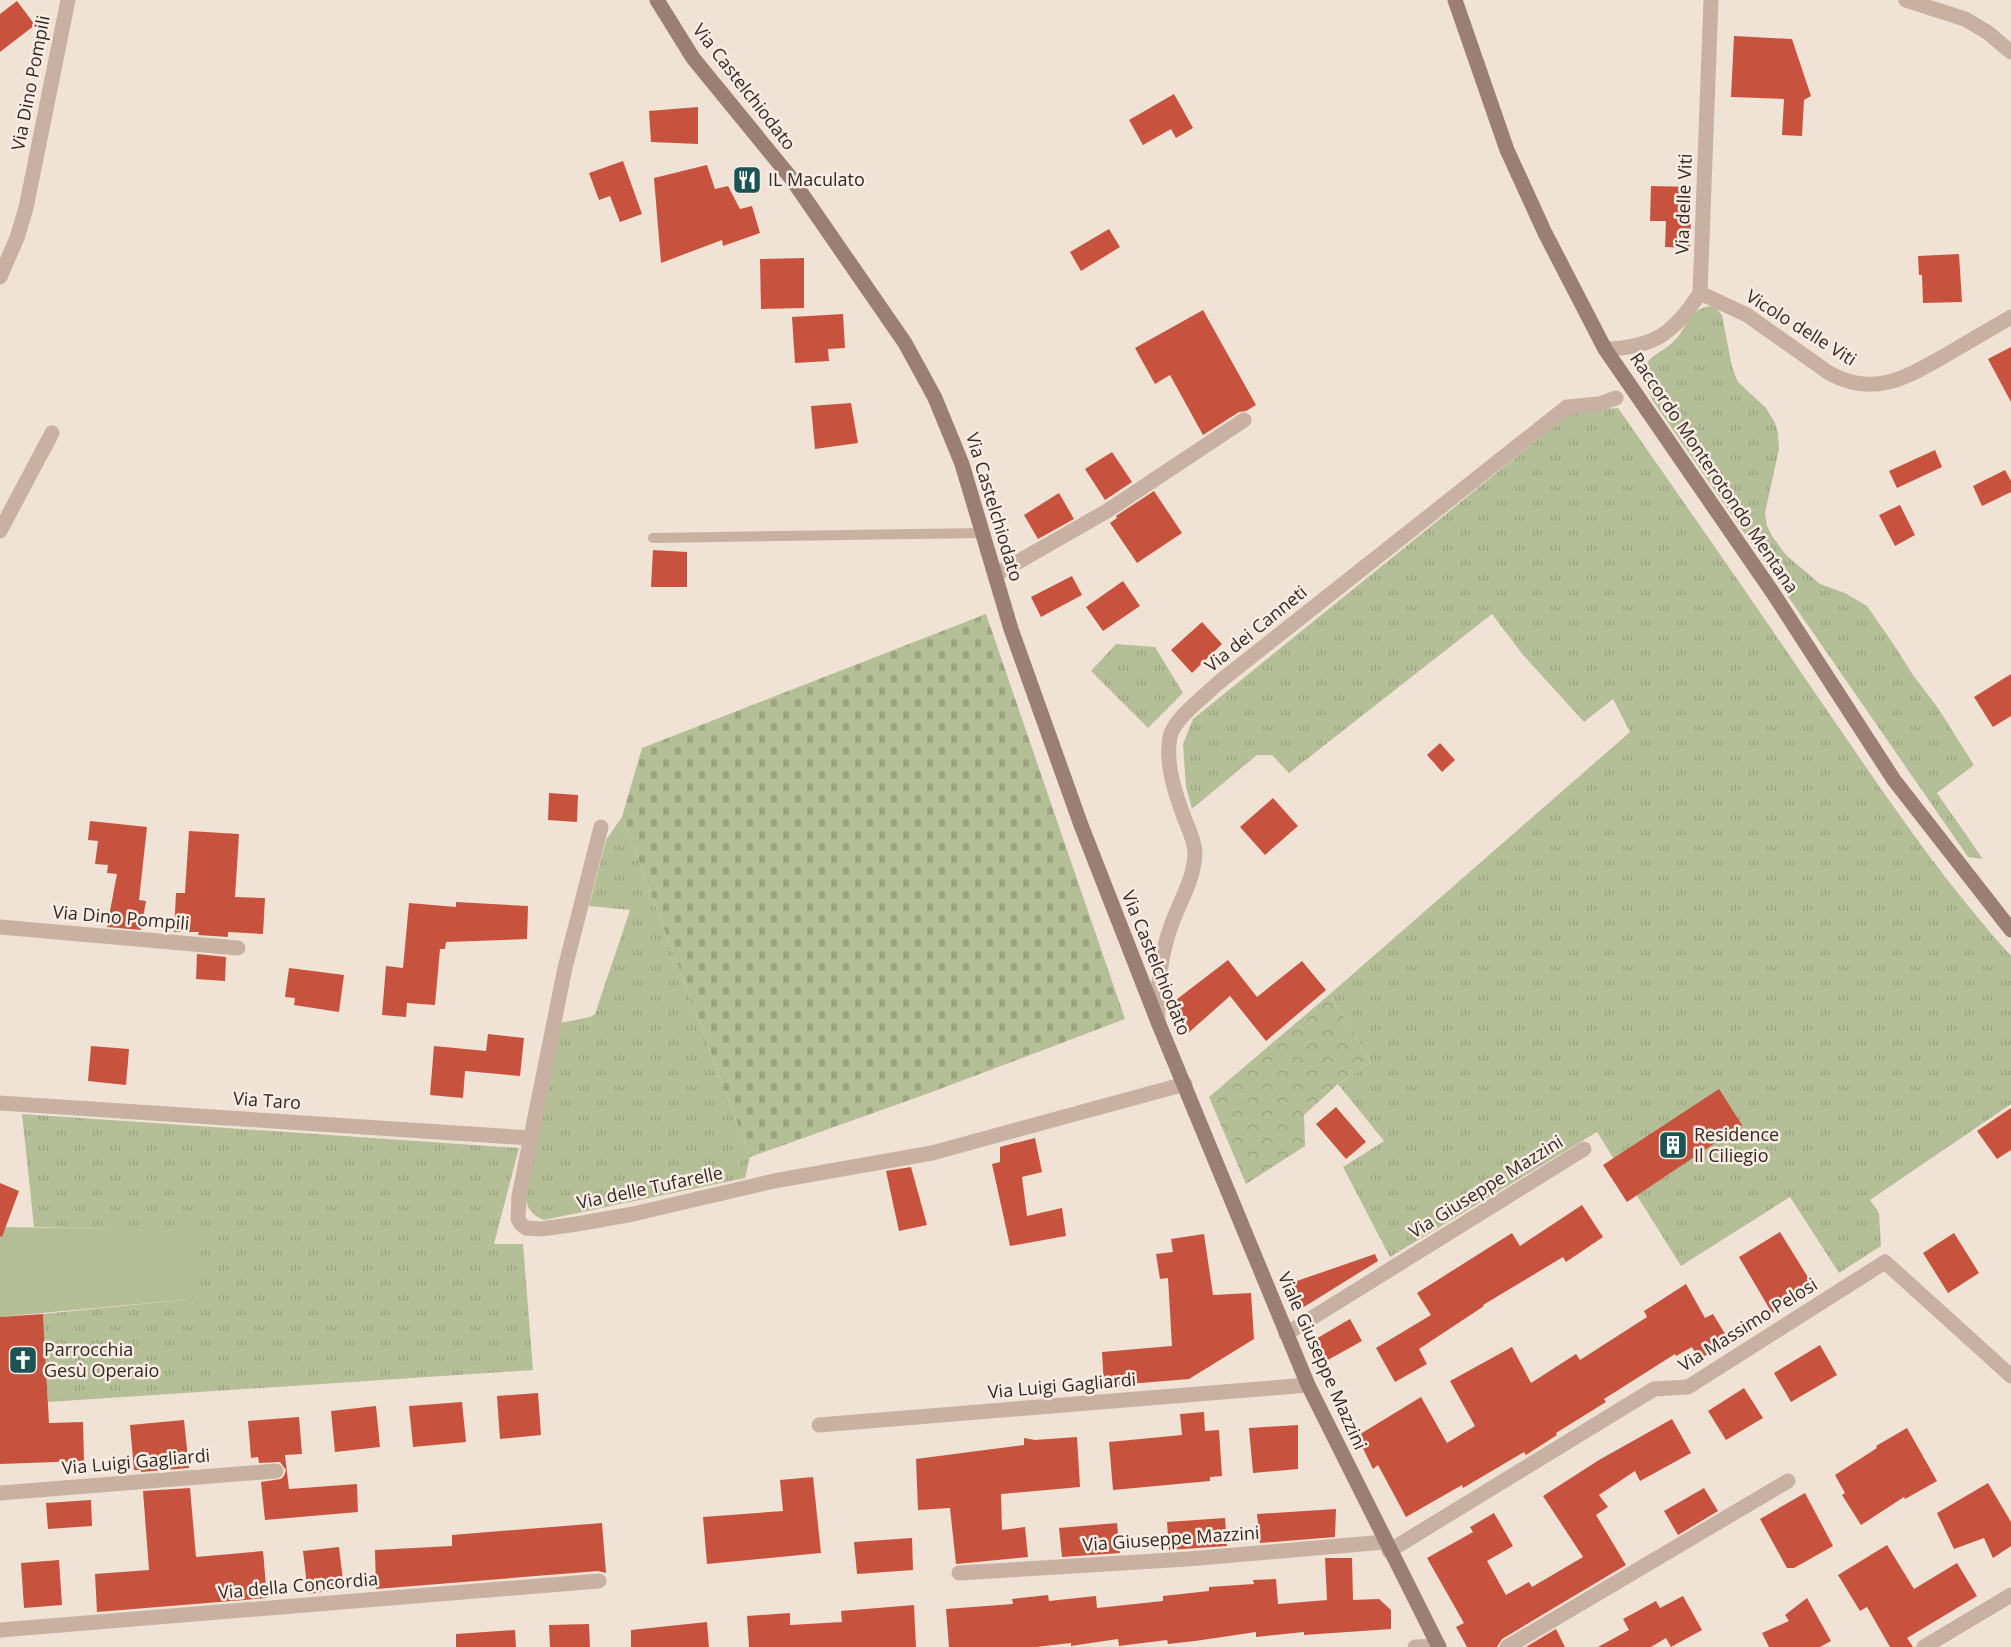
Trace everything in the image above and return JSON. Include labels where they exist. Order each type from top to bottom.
[{"type":"street","name":"Via Dino Pompili","points":[[0,277],[10,257],[23,219],[68,0]]},
{"type":"street","name":"Via Castelchiodato","points":[[657,0],[693,58],[791,178],[905,343],[935,398],[954,441],[1011,629],[1081,825],[1158,1022],[1185,1084]]},
{"type":"street","name":"Raccordo Monterotondo Mentana","points":[[1455,0],[1507,150],[1545,233],[1605,349],[1773,593],[1894,780],[2011,930]]},
{"type":"street","name":"Via delle Viti","points":[[1700,292],[1711,0]]},
{"type":"street","points":[[1906,0],[1965,19],[1988,33],[2011,52]]},
{"type":"street","points":[[1605,349],[1634,347],[1662,336],[1681,320],[1700,292]]},
{"type":"street","name":"Vicolo delle Viti","points":[[1700,292],[1748,315],[1829,373],[1840,379],[1859,384],[1887,383],[1910,375],[2011,317]]},
{"type":"street","name":"Via dei Canneti","points":[[1158,1022],[1158,989],[1169,930],[1192,873],[1194,859],[1192,836],[1179,802],[1169,759],[1171,734],[1177,723],[1218,684],[1568,407],[1599,404],[1616,398]]},
{"type":"street","points":[[995,575],[1107,511],[1244,420]]},
{"type":"street","points":[[0,531],[52,433]]},
{"type":"street","name":"Via delle Tufarelle","points":[[601,827],[565,968],[518,1206],[518,1219],[526,1228],[541,1229],[615,1217],[764,1184],[932,1153],[1185,1084]]},
{"type":"street","name":"Via Dino Pompili","points":[[0,927],[238,948]]},
{"type":"street","name":"Viale Giuseppe Mazzini","points":[[1185,1084],[1308,1385],[1439,1646]]},
{"type":"street","name":"Via Taro","points":[[0,1103],[531,1138]]},
{"type":"street","name":"Via Giuseppe Mazzini","points":[[1286,1334],[1584,1149]]},
{"type":"street","name":"Via Massimo Pelosi","points":[[1387,1546],[1654,1389],[1688,1387],[1885,1263],[2011,1376]]},
{"type":"street","name":"Via Luigi Gagliardi","points":[[819,1425],[1308,1385]]},
{"type":"street","name":"Via Luigi Gagliardi","points":[[0,1493],[276,1471]]},
{"type":"street","points":[[1507,1647],[1788,1481]]},
{"type":"street","name":"Via Giuseppe Mazzini","points":[[959,1573],[1387,1546]]},
{"type":"street","name":"Via della Concordia","points":[[0,1630],[599,1581]]},
{"type":"street","points":[[1924,1647],[2011,1595]]},
{"type":"street","points":[[1415,1647],[1439,1646]]},
{"type":"lane","points":[[653,538],[982,532]]},
{"type":"green space","points":[[1710,306],[1722,315],[1732,367],[1738,382],[1766,408],[1778,433],[1779,449],[1765,513],[1767,526],[1786,555],[1820,584],[1845,593],[1867,606],[1938,708],[1974,765],[1937,793],[1983,859],[1968,857],[1653,401],[1645,379],[1646,365],[1676,339],[1691,316],[1702,308]]},
{"type":"green space","points":[[1618,408],[1931,858],[2011,956],[2011,1104],[1870,1200],[1879,1213],[1881,1246],[1839,1273],[1790,1197],[1681,1266],[1597,1132],[1390,1257],[1343,1167],[1384,1141],[1338,1084],[1371,1062],[1330,994],[1630,732],[1613,699],[1584,722],[1523,655],[1492,614],[1289,773],[1272,755],[1257,755],[1192,809],[1186,787],[1183,744],[1193,719],[1573,411]]},
{"type":"green space","points":[[986,614],[1125,1019],[932,1092],[750,1157],[622,817],[642,748]]},
{"type":"green space","points":[[1116,644],[1155,647],[1183,693],[1148,728],[1091,671]]},
{"type":"green space","points":[[622,817],[750,1157],[745,1178],[544,1220],[530,1210],[525,1194],[560,1023],[595,1014],[630,910],[589,906],[606,840]]},
{"type":"green space","points":[[1330,994],[1371,1062],[1338,1084],[1304,1115],[1305,1146],[1246,1184],[1209,1097]]},
{"type":"green space","points":[[22,1114],[519,1148],[494,1244],[523,1244],[533,1370],[48,1402],[43,1314],[192,1299],[192,1231],[34,1227]]},
{"type":"green space","points":[[0,1227],[192,1230],[192,1299],[0,1317]]},
{"type":"building","points":[[17,1],[35,25],[0,52],[0,14]]},
{"type":"building","points":[[1734,36],[1792,39],[1811,96],[1804,100],[1802,136],[1782,135],[1784,99],[1731,97]]},
{"type":"building","points":[[1174,94],[1193,128],[1176,138],[1171,129],[1143,145],[1129,120]]},
{"type":"building","points":[[698,107],[698,144],[651,142],[649,111]]},
{"type":"building","points":[[623,161],[642,214],[620,222],[610,196],[599,200],[589,173]]},
{"type":"building","points":[[707,165],[715,189],[728,186],[740,209],[752,206],[760,233],[723,246],[722,240],[661,263],[654,178]]},
{"type":"building","points":[[1651,186],[1692,187],[1690,248],[1665,247],[1666,221],[1650,221]]},
{"type":"building","points":[[1109,229],[1120,247],[1081,271],[1070,252]]},
{"type":"building","points":[[1959,254],[1962,302],[1923,303],[1922,275],[1919,275],[1918,256]]},
{"type":"building","points":[[804,258],[804,308],[761,309],[760,259]]},
{"type":"building","points":[[1203,310],[1256,405],[1239,412],[1203,435],[1170,375],[1155,384],[1135,348]]},
{"type":"building","points":[[843,314],[845,348],[828,349],[829,361],[795,363],[792,317]]},
{"type":"building","points":[[2011,347],[2011,402],[1988,359]]},
{"type":"building","points":[[851,403],[858,443],[815,449],[811,406]]},
{"type":"building","points":[[1935,450],[1942,467],[1897,488],[1889,471]]},
{"type":"building","points":[[1112,452],[1132,482],[1105,500],[1085,469]]},
{"type":"building","points":[[2005,470],[2011,481],[2011,492],[1982,506],[1973,486]]},
{"type":"building","points":[[1154,491],[1182,533],[1137,563],[1110,523],[1117,518],[1116,516]]},
{"type":"building","points":[[1059,493],[1074,519],[1038,539],[1024,515]]},
{"type":"building","points":[[1900,505],[1915,535],[1895,546],[1879,515]]},
{"type":"building","points":[[653,550],[687,552],[687,587],[651,587]]},
{"type":"building","points":[[1072,576],[1082,595],[1041,617],[1031,597]]},
{"type":"building","points":[[1123,581],[1140,606],[1103,631],[1086,607]]},
{"type":"building","points":[[1202,622],[1222,644],[1192,673],[1171,650]]},
{"type":"building","points":[[2011,674],[2011,716],[1993,727],[1974,697]]},
{"type":"building","points":[[1440,743],[1455,760],[1442,772],[1427,755]]},
{"type":"building","points":[[549,793],[578,795],[577,822],[548,820]]},
{"type":"building","points":[[1273,798],[1298,826],[1265,855],[1240,827]]},
{"type":"building","points":[[90,821],[147,827],[139,900],[146,901],[141,930],[107,927],[117,874],[107,873],[108,865],[95,864],[98,841],[88,840]]},
{"type":"building","points":[[189,831],[239,834],[235,897],[265,898],[263,934],[228,932],[228,937],[198,935],[199,932],[174,932],[176,893],[185,893]]},
{"type":"building","points":[[456,902],[528,906],[527,939],[446,942],[445,949],[440,949],[435,1005],[407,1003],[406,1017],[382,1015],[386,966],[403,968],[409,903],[456,907]]},
{"type":"building","points":[[197,954],[226,957],[225,981],[196,979]]},
{"type":"building","points":[[1228,960],[1257,997],[1302,961],[1326,990],[1266,1041],[1230,996],[1186,1035],[1172,1003]]},
{"type":"building","points":[[289,968],[344,975],[339,1012],[294,1005],[295,998],[285,997]]},
{"type":"building","points":[[488,1034],[524,1038],[520,1076],[465,1071],[463,1098],[430,1095],[434,1046],[486,1051]]},
{"type":"building","points":[[91,1046],[129,1049],[126,1085],[88,1081]]},
{"type":"building","name":"Residence Il Ciliegio","points":[[1719,1089],[1742,1125],[1627,1202],[1603,1165]]},
{"type":"building","points":[[1336,1107],[1366,1142],[1346,1159],[1316,1124]]},
{"type":"building","points":[[2011,1108],[2011,1150],[1997,1159],[1977,1131]]},
{"type":"building","points":[[1035,1138],[1042,1172],[1022,1177],[1027,1216],[1062,1208],[1066,1236],[1010,1246],[992,1164],[1000,1162],[1000,1147]]},
{"type":"building","points":[[911,1167],[927,1225],[899,1231],[886,1171]]},
{"type":"building","points":[[0,1183],[19,1191],[2,1237],[0,1236]]},
{"type":"building","points":[[1582,1205],[1603,1237],[1566,1262],[1563,1257],[1483,1305],[1419,1349],[1427,1364],[1395,1382],[1376,1348],[1431,1315],[1417,1293],[1512,1233],[1520,1246]]},
{"type":"building","points":[[1780,1232],[1814,1287],[1772,1313],[1739,1257]]},
{"type":"building","points":[[1954,1233],[1979,1273],[1948,1293],[1923,1253]]},
{"type":"building","points":[[1204,1234],[1213,1295],[1251,1293],[1254,1339],[1189,1379],[1104,1386],[1102,1352],[1172,1346],[1168,1278],[1160,1279],[1156,1254],[1173,1252],[1171,1239]]},
{"type":"building","points":[[1375,1254],[1378,1261],[1299,1310],[1291,1283]]},
{"type":"building","points":[[1686,1284],[1705,1318],[1713,1314],[1730,1342],[1699,1359],[1692,1347],[1676,1356],[1675,1354],[1604,1399],[1606,1402],[1526,1455],[1524,1452],[1463,1488],[1462,1485],[1406,1517],[1378,1465],[1373,1469],[1357,1436],[1421,1397],[1447,1443],[1475,1426],[1450,1381],[1512,1347],[1531,1383],[1576,1354],[1580,1360],[1647,1317],[1644,1311]]},
{"type":"building","points":[[43,1314],[49,1423],[83,1422],[84,1461],[0,1464],[0,1317]]},
{"type":"building","points":[[1350,1319],[1362,1341],[1326,1361],[1314,1340]]},
{"type":"building","points":[[1820,1345],[1837,1375],[1791,1402],[1774,1373]]},
{"type":"building","points":[[1744,1388],[1763,1418],[1726,1440],[1708,1411]]},
{"type":"building","points":[[538,1393],[541,1435],[500,1439],[497,1396]]},
{"type":"building","points":[[462,1402],[466,1442],[413,1447],[409,1406]]},
{"type":"building","points":[[376,1406],[380,1447],[335,1452],[331,1411]]},
{"type":"building","points":[[1204,1412],[1205,1431],[1219,1430],[1222,1476],[1210,1477],[1210,1481],[1113,1490],[1109,1442],[1182,1435],[1180,1414]]},
{"type":"building","points":[[299,1417],[302,1454],[285,1455],[289,1489],[357,1484],[358,1512],[265,1520],[261,1482],[281,1479],[286,1470],[280,1462],[259,1463],[258,1457],[251,1458],[248,1421]]},
{"type":"building","points":[[1672,1419],[1691,1453],[1640,1481],[1635,1471],[1599,1495],[1608,1507],[1596,1515],[1626,1565],[1502,1639],[1497,1647],[1467,1647],[1456,1627],[1464,1623],[1427,1558],[1473,1532],[1470,1527],[1494,1513],[1513,1546],[1487,1561],[1506,1595],[1529,1582],[1532,1587],[1583,1557],[1543,1496],[1599,1460]]},
{"type":"building","points":[[184,1420],[189,1468],[141,1472],[141,1470],[134,1470],[130,1425]]},
{"type":"building","points":[[1298,1425],[1298,1469],[1253,1473],[1249,1428]]},
{"type":"building","points":[[1907,1428],[1937,1481],[1905,1499],[1904,1497],[1861,1525],[1842,1495],[1845,1493],[1835,1475],[1877,1448],[1876,1446]]},
{"type":"building","points":[[1077,1437],[1080,1487],[1001,1494],[1002,1530],[1025,1527],[1028,1557],[956,1564],[950,1508],[918,1510],[916,1459],[1024,1445],[1024,1438],[1035,1440]]},
{"type":"building","points":[[813,1477],[821,1553],[707,1564],[703,1517],[783,1511],[780,1480]]},
{"type":"building","points":[[1988,1483],[2011,1522],[2011,1546],[1993,1558],[1984,1538],[1954,1549],[1937,1513]]},
{"type":"building","points":[[190,1488],[196,1557],[263,1551],[267,1598],[97,1612],[95,1574],[149,1570],[143,1491]]},
{"type":"building","points":[[1704,1488],[1718,1511],[1678,1535],[1664,1511]]},
{"type":"building","points":[[1805,1493],[1833,1546],[1794,1568],[1787,1568],[1760,1519]]},
{"type":"building","points":[[91,1500],[92,1526],[48,1529],[46,1503]]},
{"type":"building","points":[[1336,1509],[1335,1537],[1260,1543],[1257,1514]]},
{"type":"building","points":[[1225,1518],[1227,1546],[1169,1550],[1167,1522]]},
{"type":"building","points":[[602,1523],[606,1573],[598,1571],[376,1589],[375,1550],[452,1546],[452,1535]]},
{"type":"building","points":[[1117,1523],[1120,1553],[1062,1557],[1059,1528]]},
{"type":"building","points":[[912,1538],[913,1570],[857,1574],[854,1542]]},
{"type":"building","points":[[1887,1545],[1914,1589],[1957,1563],[1977,1596],[1907,1638],[1913,1647],[1890,1647],[1867,1607],[1860,1611],[1838,1575]]},
{"type":"building","points":[[339,1547],[344,1589],[308,1594],[303,1551]]},
{"type":"building","points":[[1325,1558],[1352,1558],[1353,1600],[1379,1599],[1391,1610],[1391,1629],[1304,1635],[1304,1632],[1256,1637],[1256,1632],[1168,1644],[1167,1640],[1119,1646],[1118,1639],[1071,1646],[1071,1643],[1036,1647],[949,1647],[946,1609],[1013,1604],[1012,1599],[1048,1595],[1049,1601],[1096,1596],[1097,1608],[1163,1601],[1163,1596],[1209,1591],[1209,1587],[1254,1584],[1253,1580],[1276,1579],[1278,1604],[1327,1600]]},
{"type":"building","points":[[59,1560],[62,1605],[24,1608],[21,1563]]},
{"type":"building","points":[[1683,1596],[1702,1630],[1671,1647],[1666,1638],[1651,1647],[1598,1647],[1629,1630],[1623,1619],[1656,1601],[1660,1608]]},
{"type":"building","points":[[1807,1598],[1831,1641],[1820,1647],[1769,1647],[1762,1633],[1789,1621],[1785,1615]]},
{"type":"building","points":[[914,1605],[916,1647],[749,1647],[747,1616],[790,1613],[790,1625],[842,1622],[841,1611]]},
{"type":"building","points":[[707,1622],[709,1647],[631,1647],[631,1630]]},
{"type":"building","points":[[589,1624],[590,1647],[550,1647],[549,1625]]},
{"type":"building","points":[[1556,1629],[1565,1647],[1526,1647]]},
{"type":"building","points":[[515,1630],[516,1647],[456,1647],[456,1634]]},
{"type":"place","name":"IL Maculato","points":[[747,180]]},
{"type":"place","name":"Residence Il Ciliegio","points":[[1673,1145]]},
{"type":"place","name":"Parrocchia Gesù Operaio","points":[[23,1360]]}]
